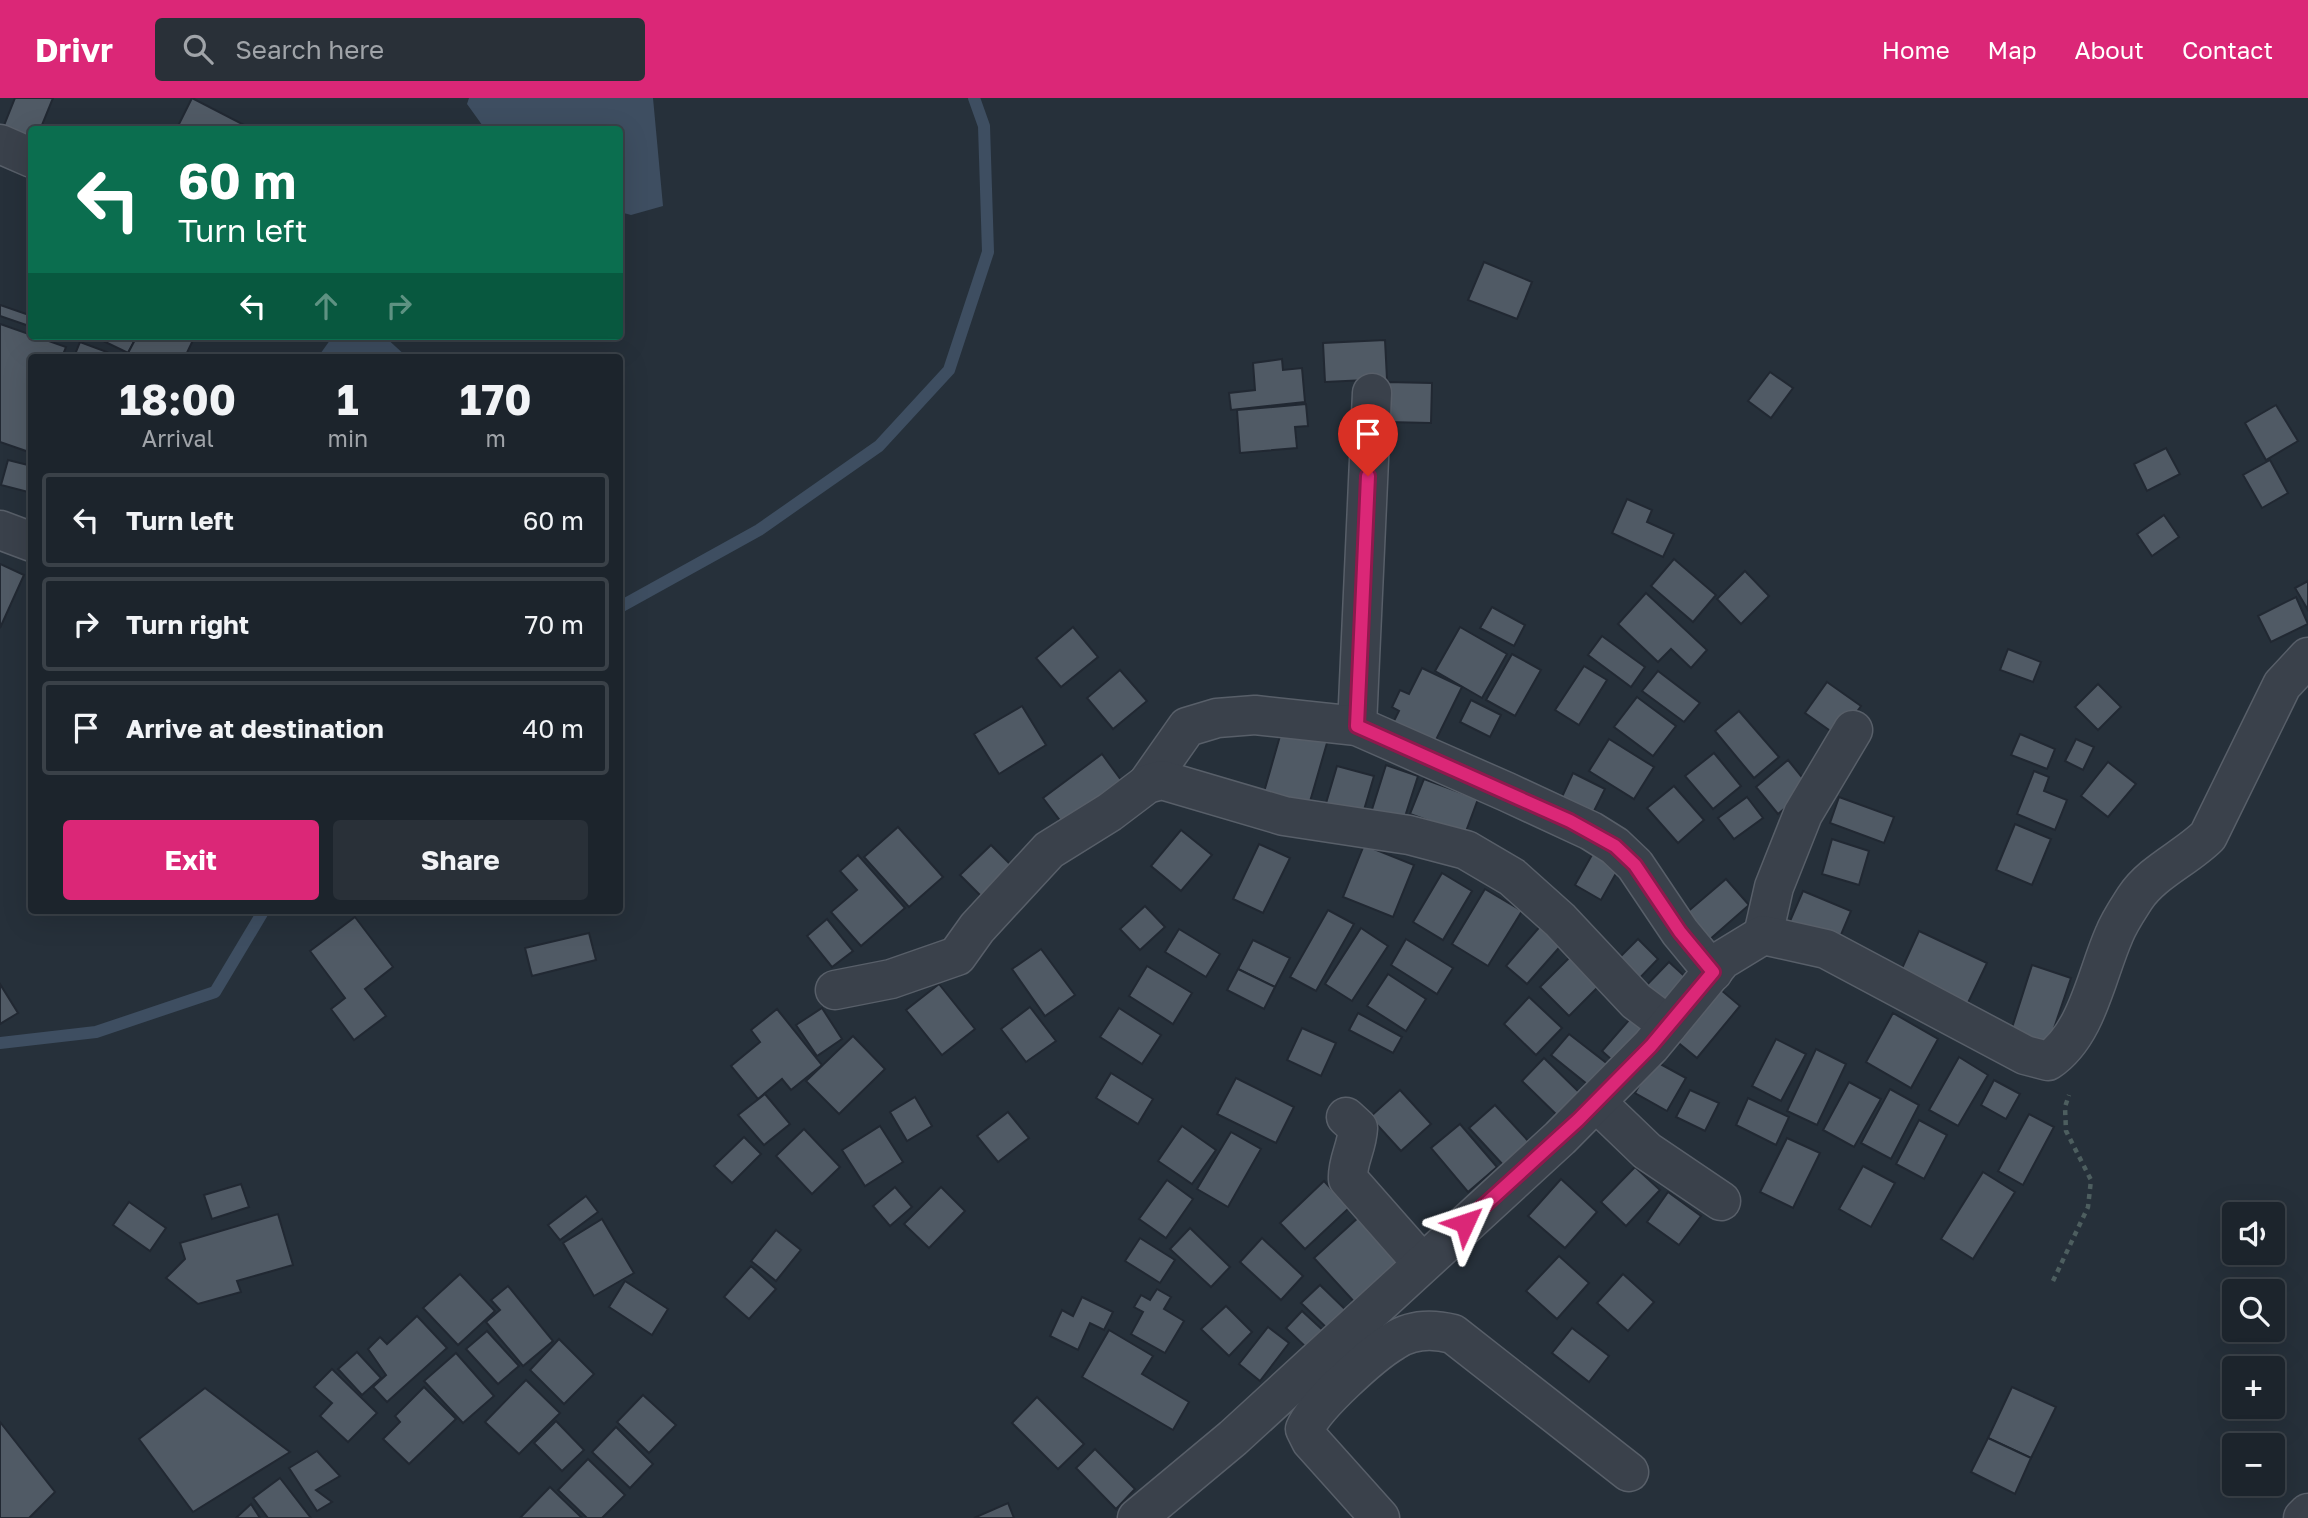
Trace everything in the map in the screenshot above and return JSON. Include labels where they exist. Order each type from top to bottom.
[{"type":"street","points":[[0,144],[28,156]]},
{"type":"street","points":[[1357,726],[1372,393]]},
{"type":"street","points":[[0,530],[28,540]]},
{"type":"street","points":[[1137,1518],[1233,1438],[1596,1102],[1668,1025],[1722,960],[1763,935],[1826,949],[2025,1055],[2048,1061],[2064,1048],[2078,1026],[2115,932],[2137,894],[2153,878],[2190,854],[2208,836],[2282,685],[2308,657]]},
{"type":"street","points":[[835,990],[891,979],[957,956],[977,928],[1049,850],[1110,813],[1147,784],[1188,727],[1217,718],[1255,715],[1357,726],[1519,797],[1615,846],[1635,865],[1680,932],[1713,972]]},
{"type":"street","points":[[1763,935],[1774,887],[1803,814],[1853,730]]},
{"type":"street","points":[[1147,784],[1162,780],[1284,816],[1409,835],[1466,850],[1512,877],[1560,920],[1636,1001],[1668,1025]]},
{"type":"street","points":[[1596,1102],[1647,1151],[1721,1201]]},
{"type":"street","points":[[1346,1117],[1357,1128],[1357,1147],[1347,1166],[1348,1180],[1422,1263]]},
{"type":"street","points":[[1380,1518],[1311,1441],[1305,1429],[1317,1408],[1395,1340],[1424,1330],[1452,1334],[1629,1472]]},
{"type":"street","points":[[2303,1518],[2308,1513]]},
{"type":"path","points":[[2053,1281],[2088,1207],[2091,1180],[2066,1131],[2065,1107],[2072,1086]]},
{"type":"water","points":[[469,98],[653,98],[663,206],[631,215],[623,213],[623,126],[483,126],[467,104]]},
{"type":"water","points":[[330,340],[388,340],[404,354],[320,354]]},
{"type":"building","points":[[15,98],[53,98],[42,126],[28,126],[28,138],[3,128]]},
{"type":"building","points":[[192,98],[246,126],[178,126]]},
{"type":"building","points":[[1484,262],[1532,282],[1517,319],[1468,300]]},
{"type":"building","points":[[0,305],[28,315],[28,326],[0,316]]},
{"type":"building","points":[[0,324],[28,334],[28,340],[46,340],[66,347],[63,354],[28,354],[28,452],[0,442]]},
{"type":"building","points":[[101,340],[135,340],[128,353]]},
{"type":"building","points":[[135,340],[193,340],[186,354],[128,353]]},
{"type":"building","points":[[1385,340],[1387,379],[1325,382],[1323,343]]},
{"type":"building","points":[[80,342],[107,352],[106,354],[75,354]]},
{"type":"building","points":[[1282,359],[1283,370],[1302,368],[1305,402],[1231,410],[1229,393],[1255,390],[1253,363]]},
{"type":"building","points":[[1770,372],[1793,388],[1771,418],[1748,401]]},
{"type":"building","points":[[1387,382],[1432,383],[1431,423],[1386,422]]},
{"type":"building","points":[[1306,404],[1308,426],[1295,427],[1297,448],[1240,453],[1237,410]]},
{"type":"building","points":[[2276,405],[2298,441],[2266,460],[2245,423]]},
{"type":"building","points":[[2166,448],[2180,474],[2147,491],[2134,464]]},
{"type":"building","points":[[8,460],[28,465],[28,492],[1,485]]},
{"type":"building","points":[[2270,460],[2288,493],[2262,508],[2243,475]]},
{"type":"building","points":[[1627,499],[1652,510],[1647,522],[1674,534],[1663,557],[1612,533]]},
{"type":"building","points":[[2164,515],[2179,537],[2152,556],[2137,534]]},
{"type":"building","points":[[1674,559],[1716,595],[1693,622],[1651,586]]},
{"type":"building","points":[[0,564],[24,575],[0,628]]},
{"type":"building","points":[[1745,571],[1769,596],[1741,624],[1717,599]]},
{"type":"building","points":[[2308,581],[2308,610],[2295,588]]},
{"type":"building","points":[[1646,593],[1707,650],[1691,668],[1671,649],[1658,662],[1618,624]]},
{"type":"building","points":[[2296,597],[2308,624],[2271,642],[2258,616]]},
{"type":"building","points":[[1492,607],[1525,625],[1514,646],[1480,628]]},
{"type":"building","points":[[1073,627],[1098,657],[1061,687],[1036,658]]},
{"type":"building","points":[[1460,627],[1507,654],[1482,698],[1435,671]]},
{"type":"building","points":[[1602,636],[1645,667],[1631,687],[1588,655]]},
{"type":"building","points":[[2008,649],[2041,662],[2033,682],[2000,670]]},
{"type":"building","points":[[1512,654],[1541,670],[1515,716],[1486,700]]},
{"type":"building","points":[[1584,666],[1607,680],[1579,725],[1555,710]]},
{"type":"building","points":[[1422,668],[1462,687],[1429,754],[1391,727],[1399,711],[1392,707],[1400,690],[1409,694]]},
{"type":"building","points":[[1120,670],[1147,701],[1113,729],[1087,698]]},
{"type":"building","points":[[1658,671],[1700,703],[1684,722],[1642,691]]},
{"type":"building","points":[[1827,682],[1861,706],[1839,737],[1805,713]]},
{"type":"building","points":[[2098,684],[2121,707],[2098,730],[2075,707]]},
{"type":"building","points":[[1637,697],[1676,726],[1653,756],[1614,727]]},
{"type":"building","points":[[1471,700],[1501,715],[1490,737],[1460,722]]},
{"type":"building","points":[[1022,706],[1046,745],[999,774],[974,734]]},
{"type":"building","points":[[1739,711],[1779,757],[1754,778],[1715,731]]},
{"type":"building","points":[[1284,722],[1329,736],[1309,805],[1264,792]]},
{"type":"building","points":[[2020,734],[2055,749],[2047,769],[2011,755]]},
{"type":"building","points":[[1609,739],[1654,767],[1634,799],[1589,771]]},
{"type":"building","points":[[2076,739],[2094,747],[2083,770],[2065,761]]},
{"type":"building","points":[[1714,753],[1741,786],[1713,809],[1685,776]]},
{"type":"building","points":[[1102,754],[1124,784],[1065,827],[1043,798]]},
{"type":"building","points":[[1788,760],[1810,787],[1778,814],[1756,787]]},
{"type":"building","points":[[2108,762],[2136,784],[2108,817],[2081,796]]},
{"type":"building","points":[[1386,765],[1418,776],[1401,829],[1369,819]]},
{"type":"building","points":[[1337,766],[1374,776],[1361,820],[1324,810]]},
{"type":"building","points":[[2034,771],[2049,777],[2044,791],[2067,800],[2055,830],[2017,814]]},
{"type":"building","points":[[1573,773],[1605,789],[1592,815],[1561,799]]},
{"type":"building","points":[[1424,779],[1478,799],[1465,834],[1410,814]]},
{"type":"building","points":[[1674,786],[1704,820],[1678,843],[1647,808]]},
{"type":"building","points":[[1747,797],[1763,818],[1734,839],[1718,818]]},
{"type":"building","points":[[1839,797],[1894,817],[1884,843],[1830,823]]},
{"type":"building","points":[[2015,824],[2051,839],[2032,885],[1996,870]]},
{"type":"building","points":[[898,827],[943,877],[909,907],[864,857]]},
{"type":"building","points":[[1181,830],[1212,855],[1181,891],[1151,866]]},
{"type":"building","points":[[1832,839],[1869,851],[1859,885],[1822,874]]},
{"type":"building","points":[[1259,844],[1290,858],[1263,913],[1233,899]]},
{"type":"building","points":[[991,845],[1021,875],[991,906],[960,875]]},
{"type":"building","points":[[1364,845],[1414,865],[1393,917],[1343,897]]},
{"type":"building","points":[[1597,846],[1623,861],[1601,900],[1575,885]]},
{"type":"building","points":[[858,855],[905,908],[861,946],[831,912],[857,890],[840,871]]},
{"type":"building","points":[[1442,873],[1472,891],[1443,940],[1413,922]]},
{"type":"building","points":[[1726,879],[1749,905],[1708,941],[1685,914]]},
{"type":"building","points":[[1485,889],[1522,911],[1488,966],[1452,944]]},
{"type":"building","points":[[1803,891],[1851,911],[1835,949],[1787,928]]},
{"type":"building","points":[[1145,906],[1165,927],[1140,950],[1120,929]]},
{"type":"building","points":[[1328,910],[1354,924],[1316,991],[1290,977]]},
{"type":"building","points":[[355,917],[393,967],[365,989],[386,1016],[354,1040],[331,1009],[345,998],[310,951]]},
{"type":"building","points":[[827,919],[853,951],[832,967],[807,936]]},
{"type":"building","points":[[1543,923],[1565,941],[1527,984],[1506,966]]},
{"type":"building","points":[[1361,928],[1388,946],[1352,1001],[1325,984]]},
{"type":"building","points":[[1179,929],[1220,954],[1206,977],[1165,952]]},
{"type":"building","points":[[1919,931],[1987,963],[1965,1009],[1898,977]]},
{"type":"building","points":[[589,933],[596,960],[532,976],[525,948]]},
{"type":"building","points":[[1406,939],[1453,968],[1437,994],[1391,965]]},
{"type":"building","points":[[1638,939],[1658,959],[1633,985],[1612,965]]},
{"type":"building","points":[[1253,940],[1290,958],[1275,987],[1238,969]]},
{"type":"building","points":[[1041,949],[1075,995],[1045,1016],[1012,969]]},
{"type":"building","points":[[1577,950],[1606,979],[1569,1016],[1540,987]]},
{"type":"building","points":[[1669,962],[1693,984],[1666,1015],[1640,992]]},
{"type":"building","points":[[2032,965],[2071,978],[2048,1046],[2010,1034]]},
{"type":"building","points":[[1147,966],[1192,993],[1173,1024],[1129,996]]},
{"type":"building","points":[[1238,969],[1275,987],[1264,1009],[1227,990]]},
{"type":"building","points":[[1388,974],[1426,999],[1406,1031],[1367,1006]]},
{"type":"building","points":[[0,984],[18,1013],[0,1024]]},
{"type":"building","points":[[939,984],[975,1029],[942,1055],[906,1010]]},
{"type":"building","points":[[1714,984],[1740,1006],[1697,1058],[1670,1036]]},
{"type":"building","points":[[1529,997],[1562,1028],[1536,1055],[1504,1024]]},
{"type":"building","points":[[1030,1007],[1056,1041],[1026,1062],[1001,1029]]},
{"type":"building","points":[[822,1008],[842,1039],[817,1056],[796,1025]]},
{"type":"building","points":[[1119,1008],[1161,1035],[1142,1064],[1100,1037]]},
{"type":"building","points":[[777,1009],[822,1065],[791,1090],[782,1079],[758,1099],[731,1066],[760,1042],[751,1030]]},
{"type":"building","points":[[1636,1012],[1656,1031],[1622,1069],[1602,1051]]},
{"type":"building","points":[[1358,1013],[1402,1037],[1393,1053],[1349,1030]]},
{"type":"building","points":[[1893,1013],[1938,1039],[1911,1088],[1866,1062]]},
{"type":"building","points":[[1302,1028],[1336,1043],[1321,1076],[1287,1060]]},
{"type":"building","points":[[1569,1034],[1609,1065],[1592,1088],[1551,1055]]},
{"type":"building","points":[[853,1036],[885,1069],[839,1114],[806,1081]]},
{"type":"building","points":[[1776,1039],[1806,1054],[1781,1101],[1752,1086]]},
{"type":"building","points":[[1816,1049],[1846,1064],[1817,1125],[1787,1111]]},
{"type":"building","points":[[1959,1057],[1988,1075],[1958,1126],[1929,1110]]},
{"type":"building","points":[[1544,1058],[1584,1097],[1562,1120],[1522,1081]]},
{"type":"building","points":[[1653,1060],[1686,1078],[1667,1111],[1635,1093]]},
{"type":"building","points":[[1111,1073],[1153,1099],[1138,1124],[1096,1098]]},
{"type":"building","points":[[1236,1078],[1294,1107],[1276,1143],[1217,1114]]},
{"type":"building","points":[[1994,1080],[2020,1094],[2006,1119],[1981,1105]]},
{"type":"building","points":[[1849,1082],[1881,1099],[1854,1147],[1823,1130]]},
{"type":"building","points":[[1890,1089],[1919,1105],[1891,1159],[1861,1143]]},
{"type":"building","points":[[1400,1090],[1431,1124],[1401,1151],[1370,1117]]},
{"type":"building","points":[[1690,1090],[1719,1103],[1705,1131],[1676,1117]]},
{"type":"building","points":[[765,1094],[790,1124],[764,1145],[738,1115]]},
{"type":"building","points":[[915,1097],[932,1126],[907,1141],[890,1112]]},
{"type":"building","points":[[1748,1098],[1789,1117],[1776,1145],[1736,1125]]},
{"type":"building","points":[[1495,1105],[1531,1144],[1505,1167],[1469,1128]]},
{"type":"building","points":[[1008,1112],[1029,1138],[998,1162],[977,1136]]},
{"type":"building","points":[[2029,1114],[2054,1127],[2023,1185],[1998,1171]]},
{"type":"building","points":[[1919,1120],[1947,1135],[1924,1179],[1896,1164]]},
{"type":"building","points":[[1460,1124],[1497,1167],[1468,1192],[1431,1148]]},
{"type":"building","points":[[880,1126],[903,1162],[865,1186],[842,1150]]},
{"type":"building","points":[[1182,1126],[1216,1150],[1192,1184],[1158,1161]]},
{"type":"building","points":[[804,1129],[840,1167],[812,1194],[776,1156]]},
{"type":"building","points":[[1231,1132],[1261,1149],[1228,1207],[1197,1189]]},
{"type":"building","points":[[744,1137],[761,1154],[732,1183],[714,1166]]},
{"type":"building","points":[[1787,1138],[1820,1153],[1793,1208],[1760,1192]]},
{"type":"building","points":[[1863,1166],[1895,1183],[1871,1227],[1839,1209]]},
{"type":"building","points":[[1635,1167],[1660,1190],[1626,1226],[1601,1202]]},
{"type":"building","points":[[1983,1172],[2015,1192],[1973,1259],[1941,1239]]},
{"type":"building","points":[[1561,1179],[1597,1212],[1565,1248],[1528,1216]]},
{"type":"building","points":[[1167,1180],[1193,1199],[1166,1238],[1139,1219]]},
{"type":"building","points":[[1324,1181],[1349,1208],[1305,1249],[1280,1223]]},
{"type":"building","points":[[241,1184],[249,1207],[212,1219],[204,1195]]},
{"type":"building","points":[[895,1187],[912,1207],[890,1226],[873,1206]]},
{"type":"building","points":[[941,1187],[965,1211],[929,1248],[904,1224]]},
{"type":"building","points":[[1668,1192],[1701,1216],[1679,1245],[1647,1222]]},
{"type":"building","points":[[586,1196],[598,1212],[560,1240],[548,1225]]},
{"type":"building","points":[[129,1202],[166,1228],[150,1251],[113,1225]]},
{"type":"building","points":[[278,1214],[293,1265],[237,1281],[241,1292],[198,1304],[166,1278],[185,1259],[180,1243]]},
{"type":"building","points":[[1360,1216],[1404,1264],[1358,1306],[1314,1258]]},
{"type":"building","points":[[602,1219],[634,1273],[594,1296],[563,1243]]},
{"type":"building","points":[[1190,1228],[1230,1267],[1211,1287],[1170,1249]]},
{"type":"building","points":[[776,1230],[801,1250],[776,1281],[751,1261]]},
{"type":"building","points":[[1140,1238],[1175,1260],[1160,1283],[1125,1261]]},
{"type":"building","points":[[1262,1238],[1303,1276],[1281,1300],[1240,1262]]},
{"type":"building","points":[[1559,1256],[1589,1283],[1557,1319],[1526,1291]]},
{"type":"building","points":[[751,1266],[776,1289],[749,1319],[724,1297]]},
{"type":"building","points":[[460,1274],[495,1311],[458,1345],[423,1308]]},
{"type":"building","points":[[1623,1274],[1654,1302],[1628,1331],[1597,1303]]},
{"type":"building","points":[[625,1281],[668,1309],[652,1335],[609,1307]]},
{"type":"building","points":[[1320,1285],[1352,1316],[1333,1334],[1301,1303]]},
{"type":"building","points":[[508,1286],[553,1341],[523,1366],[486,1322],[500,1310],[491,1300]]},
{"type":"building","points":[[1157,1289],[1171,1297],[1164,1309],[1184,1321],[1165,1353],[1131,1334],[1143,1312],[1134,1307],[1141,1295],[1150,1300]]},
{"type":"building","points":[[1082,1297],[1113,1312],[1104,1330],[1090,1323],[1078,1350],[1050,1336],[1062,1310],[1073,1316]]},
{"type":"building","points":[[1226,1306],[1252,1332],[1229,1356],[1201,1329]]},
{"type":"building","points":[[1302,1311],[1328,1335],[1312,1353],[1286,1328]]},
{"type":"building","points":[[417,1316],[447,1348],[387,1402],[373,1387],[386,1375],[368,1349],[380,1337],[387,1344]]},
{"type":"building","points":[[1268,1327],[1289,1343],[1260,1381],[1239,1364]]},
{"type":"building","points":[[1572,1328],[1609,1356],[1589,1382],[1552,1353]]},
{"type":"building","points":[[1109,1330],[1153,1356],[1142,1374],[1189,1402],[1173,1430],[1082,1377]]},
{"type":"building","points":[[487,1331],[519,1366],[498,1384],[466,1349]]},
{"type":"building","points":[[559,1339],[594,1374],[564,1404],[530,1370]]},
{"type":"building","points":[[357,1352],[381,1378],[362,1395],[338,1369]]},
{"type":"building","points":[[456,1353],[494,1396],[463,1423],[424,1381]]},
{"type":"building","points":[[332,1369],[377,1413],[348,1442],[320,1416],[332,1403],[314,1387]]},
{"type":"building","points":[[526,1380],[560,1413],[519,1454],[485,1422]]},
{"type":"building","points":[[424,1387],[456,1419],[409,1464],[383,1439],[400,1422],[395,1416]]},
{"type":"building","points":[[2012,1387],[2056,1407],[2031,1458],[1988,1438]]},
{"type":"building","points":[[205,1388],[290,1452],[193,1512],[139,1439]]},
{"type":"building","points":[[643,1395],[676,1425],[649,1453],[617,1422]]},
{"type":"building","points":[[1037,1397],[1084,1444],[1058,1469],[1012,1423]]},
{"type":"building","points":[[556,1421],[584,1450],[562,1471],[534,1443]]},
{"type":"building","points":[[0,1422],[55,1492],[29,1518],[0,1518]]},
{"type":"building","points":[[616,1427],[653,1464],[630,1488],[592,1452]]},
{"type":"building","points":[[1988,1438],[2031,1458],[2015,1494],[1971,1472]]},
{"type":"building","points":[[1095,1449],[1135,1489],[1116,1509],[1076,1468]]},
{"type":"building","points":[[317,1451],[340,1476],[316,1490],[332,1502],[317,1511],[289,1468]]},
{"type":"building","points":[[588,1459],[625,1495],[602,1518],[587,1518],[558,1490]]},
{"type":"building","points":[[280,1478],[311,1518],[268,1518],[253,1498]]},
{"type":"building","points":[[550,1487],[582,1518],[520,1518]]},
{"type":"building","points":[[1008,1503],[1014,1518],[974,1518]]},
{"type":"building","points":[[251,1504],[260,1518],[236,1518]]},
{"type":"waterway","points":[[623,605],[759,530],[879,446],[949,370],[988,252],[984,126],[974,98]]},
{"type":"waterway","points":[[0,1043],[96,1032],[215,992],[262,914]]},
{"type":"route","points":[[1368,476],[1357,726],[1381,734],[1570,821],[1615,846],[1635,865],[1680,932],[1713,972],[1651,1046],[1578,1120],[1465,1223]]}]
